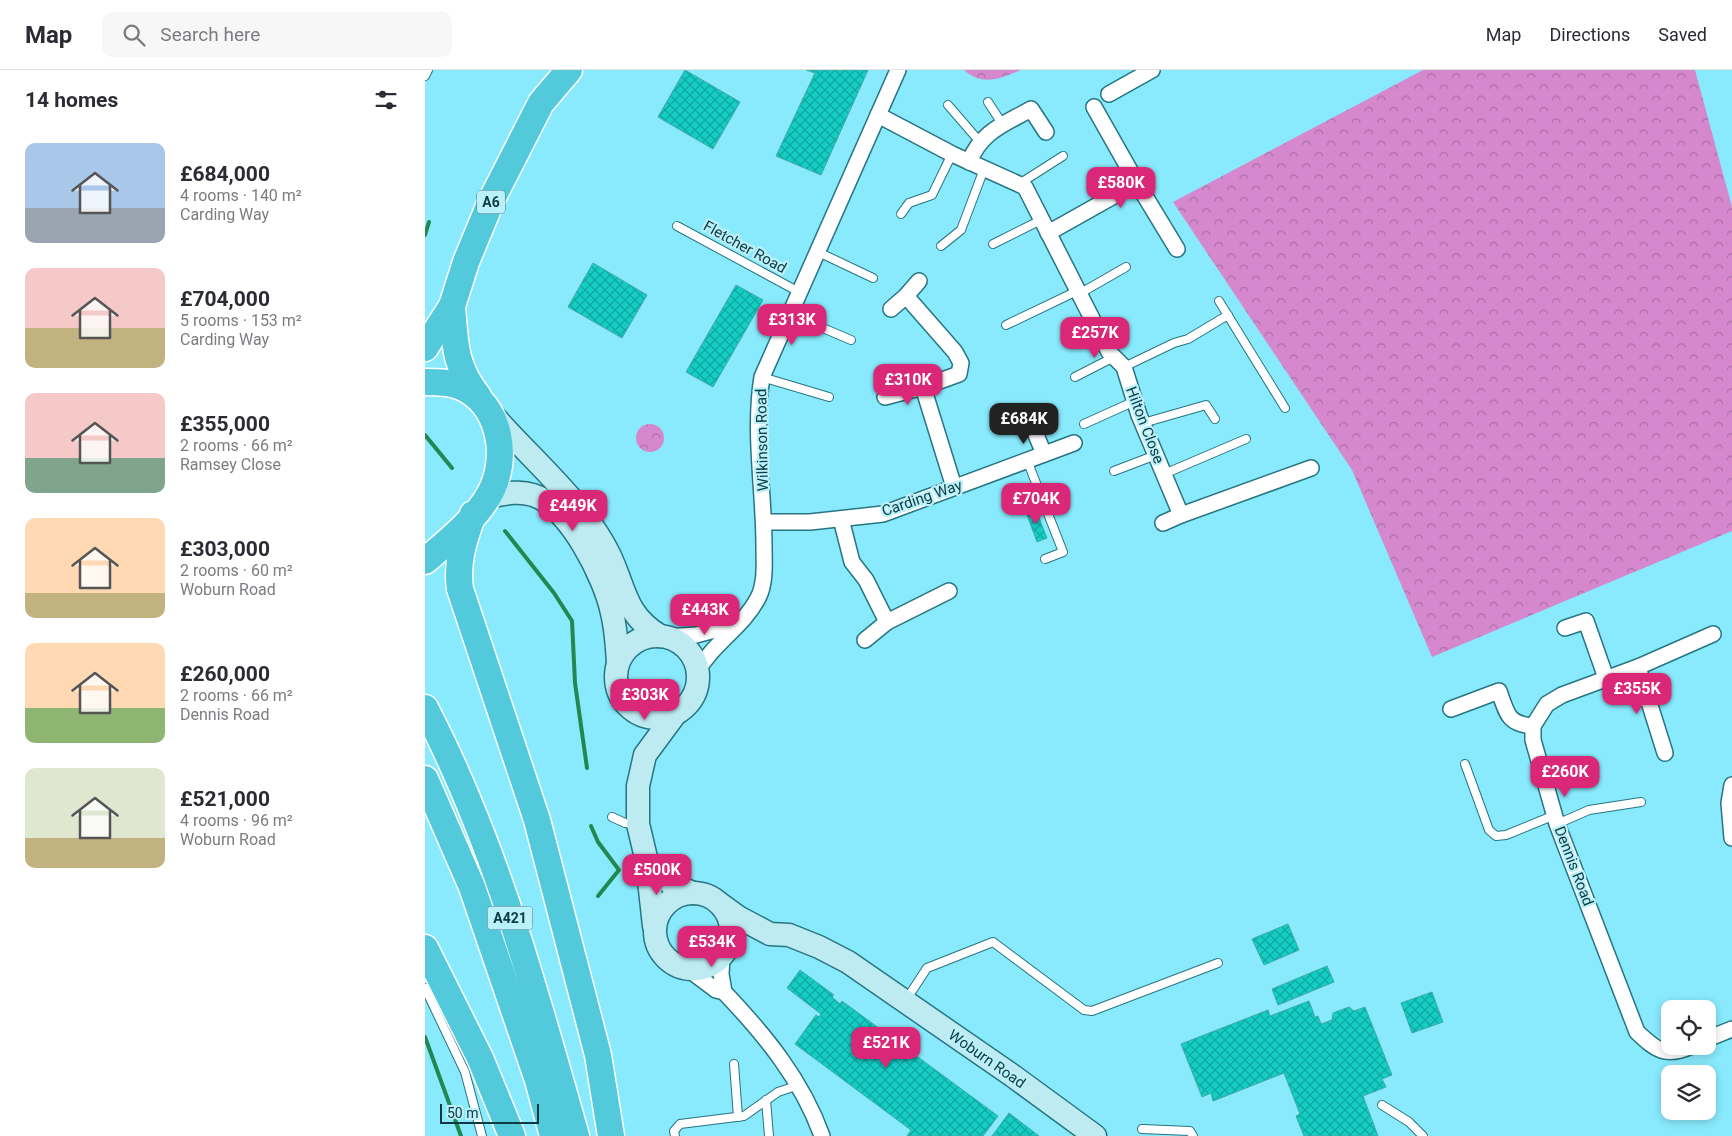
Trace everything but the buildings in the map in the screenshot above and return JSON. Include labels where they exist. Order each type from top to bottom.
[{"type":"highway","points":[[541,103],[554,70]]},
{"type":"highway","name":"A6","points":[[425,348],[452,306],[492,199],[541,103],[569,70]]},
{"type":"highway","name":"A6","points":[[452,306],[456,357],[465,378],[486,407]]},
{"type":"highway","points":[[425,382],[439,382],[459,386],[486,407],[496,426],[500,451],[497,476],[481,506],[460,555],[458,568],[460,589],[537,820],[598,1055],[611,1136]]},
{"type":"highway","points":[[425,561],[448,541],[481,506]]},
{"type":"highway","name":"A421","points":[[425,708],[440,736],[483,838],[532,980],[576,1136]]},
{"type":"highway","name":"A421","points":[[425,779],[472,888],[537,1080],[553,1136]]},
{"type":"highway","points":[[425,948],[480,1058],[512,1136]]},
{"type":"main road","points":[[481,506],[516,492],[535,495],[549,503],[562,517],[592,561],[605,589],[612,612],[618,663],[616,676],[618,690],[624,702],[634,711],[654,718],[675,713],[686,706],[693,696],[697,684],[694,660],[687,649],[677,641],[645,627],[634,614],[609,555],[583,513],[486,407]]},
{"type":"main road","points":[[618,663],[624,651],[634,642],[647,637],[662,636]]},
{"type":"main road","points":[[634,711],[640,728],[645,755]]},
{"type":"main road","points":[[647,862],[670,882],[693,893],[708,896],[720,904],[727,915],[731,927],[730,940],[724,954],[707,967],[688,969],[677,966],[663,955],[655,939],[647,862],[638,824],[638,786],[645,755],[675,713]]},
{"type":"main road","points":[[655,927],[660,911],[672,899],[693,893]]},
{"type":"main road","name":"Woburn Road","points":[[720,904],[738,917],[770,934]]},
{"type":"main road","name":"Woburn Road","points":[[724,954],[741,943],[770,934],[789,935],[819,946],[848,962],[1095,1136]]},
{"type":"street","name":"Wilkinson Road","points":[[697,672],[712,650],[741,622],[759,597],[764,572],[759,394],[762,377],[898,70]]},
{"type":"street","points":[[1109,94],[1146,71]]},
{"type":"street","points":[[1094,107],[1177,249]]},
{"type":"street","points":[[969,162],[986,135],[1031,109],[1046,132]]},
{"type":"street","points":[[878,115],[952,154],[1019,184]]},
{"type":"street","points":[[1045,226],[1137,183]]},
{"type":"street","name":"Hilton Close","points":[[1019,184],[1025,187],[1109,352],[1119,362],[1181,514]]},
{"type":"street","points":[[891,309],[919,281]]},
{"type":"street","points":[[885,396],[959,374],[961,363],[955,352],[906,296]]},
{"type":"street","points":[[923,386],[954,487]]},
{"type":"street","points":[[1032,425],[1044,454]]},
{"type":"street","name":"Carding Way","points":[[764,522],[810,522],[883,514],[1074,443]]},
{"type":"street","points":[[1163,523],[1181,514],[1311,468]]},
{"type":"street","points":[[841,519],[852,562],[865,580],[887,622]]},
{"type":"street","points":[[865,640],[887,622],[949,591]]},
{"type":"street","points":[[1565,628],[1586,621],[1606,678]]},
{"type":"street","points":[[662,636],[695,636],[741,622]]},
{"type":"street","points":[[1451,709],[1499,691],[1512,721],[1520,725],[1533,726],[1547,704],[1563,695],[1638,667],[1713,634]]},
{"type":"street","points":[[1638,667],[1665,753]]},
{"type":"street","name":"Dennis Road","points":[[1533,726],[1533,740],[1556,820],[1637,1032],[1655,1049],[1661,1050]]},
{"type":"street","points":[[1732,785],[1729,803],[1732,838]]},
{"type":"street","points":[[724,954],[721,974],[724,992],[769,1042],[799,1085],[822,1136]]},
{"type":"street","points":[[688,969],[716,990],[724,992]]},
{"type":"street","points":[[1716,1035],[1732,1029]]},
{"type":"lane","points":[[425,76],[428,70]]},
{"type":"lane","points":[[987,102],[1003,125]]},
{"type":"lane","points":[[948,105],[980,142]]},
{"type":"lane","points":[[901,214],[909,204],[933,195],[952,154]]},
{"type":"lane","points":[[1019,184],[1063,156]]},
{"type":"lane","points":[[941,246],[961,230],[984,169]]},
{"type":"lane","name":"Fletcher Road","points":[[677,226],[799,292]]},
{"type":"lane","points":[[993,244],[1045,226]]},
{"type":"lane","points":[[817,252],[873,278]]},
{"type":"lane","points":[[1006,325],[1078,293],[1126,267]]},
{"type":"lane","points":[[1219,300],[1285,408]]},
{"type":"lane","points":[[790,314],[851,340]]},
{"type":"lane","points":[[1075,377],[1188,339],[1228,315]]},
{"type":"lane","points":[[762,377],[829,397]]},
{"type":"lane","points":[[1083,424],[1135,402]]},
{"type":"lane","points":[[1143,423],[1206,405],[1215,418]]},
{"type":"lane","points":[[1164,474],[1246,439]]},
{"type":"lane","points":[[1114,471],[1156,455]]},
{"type":"lane","points":[[1027,460],[1063,552],[1045,559]]},
{"type":"lane","points":[[1465,764],[1489,830],[1496,836],[1506,835],[1589,810],[1641,802]]},
{"type":"lane","points":[[612,817],[625,823],[638,824]]},
{"type":"lane","points":[[905,1002],[927,968],[993,942],[1084,1010],[1092,1011],[1218,963]]},
{"type":"lane","points":[[425,988],[465,1072],[482,1136]]},
{"type":"lane","points":[[734,1064],[738,1117]]},
{"type":"lane","points":[[675,1136],[674,1131],[680,1124],[744,1116],[778,1092],[799,1085]]},
{"type":"lane","points":[[767,1100],[769,1136]]},
{"type":"lane","points":[[1383,1106],[1409,1122],[1423,1136]]},
{"type":"lane","points":[[1142,1129],[1190,1131],[1193,1136]]},
{"type":"green space","points":[[964,70],[1021,70],[999,78],[985,80],[971,75]]},
{"type":"green space","points":[[1423,70],[1695,70],[1732,207],[1732,531],[1432,657],[1352,470],[1173,202]]},
{"type":"green space","points":[[650,424],[660,428],[664,438],[660,448],[650,452],[640,448],[636,438],[640,428]]},
{"type":"waterway","points":[[425,235],[429,222]]},
{"type":"waterway","points":[[425,435],[452,468]]},
{"type":"waterway","points":[[505,531],[554,593],[572,621],[575,683],[587,768]]},
{"type":"waterway","points":[[591,826],[598,842],[619,870],[598,896]]},
{"type":"waterway","points":[[425,1037],[461,1136]]}]
